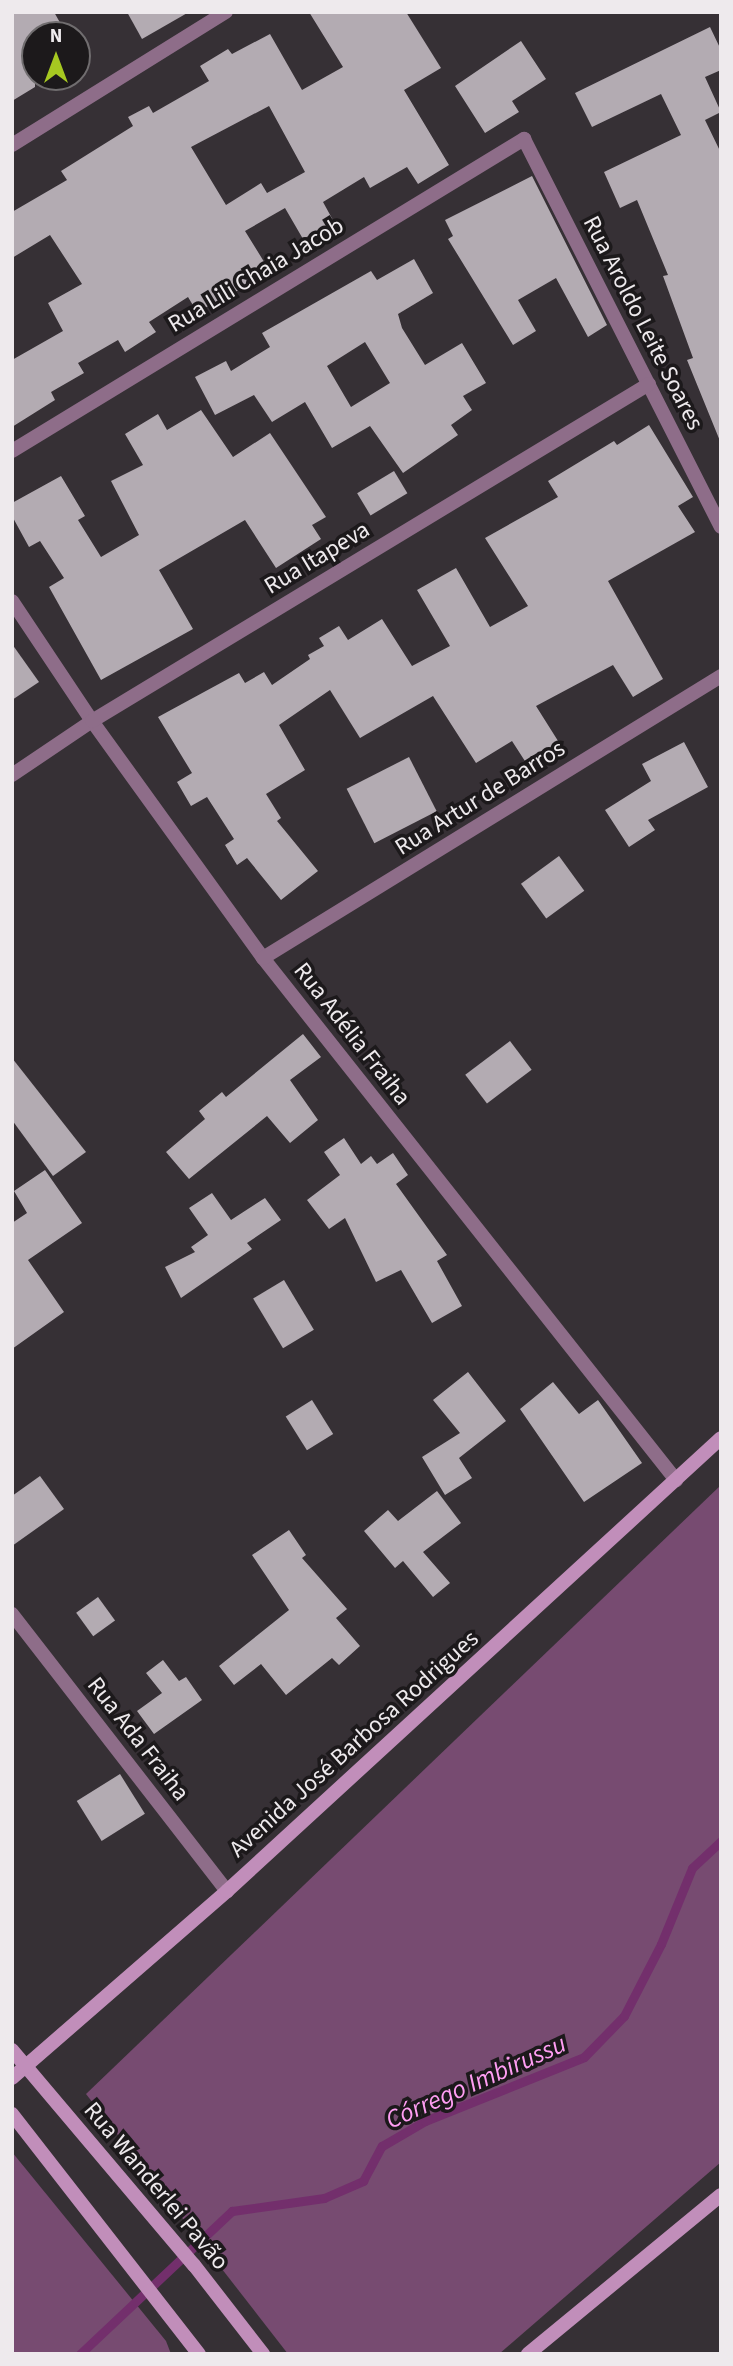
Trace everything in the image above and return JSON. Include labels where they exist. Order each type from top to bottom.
[{"type":"main road","name":"Avenida José Barbosa Rodrigues","points":[[12,2078],[227,1891],[721,1438]]},
{"type":"main road","name":"Rua Wanderlei Pavão","points":[[12,2050],[29,2065],[165,2229],[263,2354]]},
{"type":"main road","points":[[12,2114],[200,2354]]},
{"type":"main road","points":[[528,2354],[721,2195]]},
{"type":"street","points":[[12,145],[226,12]]},
{"type":"street","name":"Rua Aroldo Leite Soares","points":[[524,139],[721,527]]},
{"type":"street","name":"Rua Lili Chaia Jacob","points":[[12,451],[524,139]]},
{"type":"street","name":"Rua Itapeva","points":[[12,775],[92,721],[649,384]]},
{"type":"street","name":"Rua Adélia Fraiha","points":[[12,601],[92,721],[263,958],[676,1480]]},
{"type":"street","name":"Rua Artur de Barros","points":[[263,958],[721,676]]},
{"type":"street","name":"Rua Ada Fraiha","points":[[12,1615],[227,1891]]},
{"type":"shaded area","points":[[721,1485],[721,2162],[499,2354],[288,2354],[86,2094]]},
{"type":"shaded area","points":[[12,2152],[166,2341],[171,2354],[12,2354]]},
{"type":"building","points":[[12,12],[54,12],[59,21],[21,21],[21,91],[28,91],[12,101]]},
{"type":"building","points":[[127,12],[189,12],[142,39]]},
{"type":"building","points":[[309,12],[406,12],[441,68],[404,90],[449,165],[418,184],[407,167],[370,188],[364,177],[323,202],[334,222],[303,239],[285,208],[245,231],[271,273],[197,312],[188,297],[149,322],[156,332],[125,352],[118,340],[78,363],[84,373],[51,392],[55,400],[12,427],[12,360],[63,331],[48,303],[82,284],[50,235],[12,258],[12,212],[67,180],[61,171],[133,126],[128,117],[149,106],[153,113],[209,81],[200,66],[228,49],[232,54],[270,34],[302,90],[343,67]],"holes":[[[269,106],[305,172],[267,193],[261,183],[226,205],[191,147]]]},
{"type":"building","points":[[710,27],[721,50],[721,70],[705,77],[721,112],[705,120],[721,153],[720,441],[687,360],[693,358],[663,276],[668,275],[637,200],[620,208],[604,172],[681,135],[661,94],[592,127],[575,93]]},
{"type":"building","points":[[521,41],[546,79],[512,101],[519,112],[485,133],[455,86]]},
{"type":"building","points":[[532,176],[607,325],[588,337],[556,278],[518,300],[536,331],[513,345],[448,239],[453,236],[445,220]]},
{"type":"building","points":[[414,259],[433,293],[398,314],[402,328],[425,365],[462,343],[486,383],[463,396],[472,410],[451,425],[458,435],[403,473],[370,426],[332,448],[305,402],[272,422],[254,395],[215,415],[195,377],[226,361],[231,371],[270,347],[262,333],[371,271],[377,280]],"holes":[[[365,342],[390,383],[351,407],[327,366]]]},
{"type":"building","points":[[201,410],[233,457],[270,433],[326,517],[312,525],[321,539],[276,568],[245,520],[159,570],[193,629],[101,680],[49,587],[64,578],[40,541],[29,547],[12,516],[12,503],[61,476],[85,516],[78,520],[101,557],[139,535],[111,481],[143,465],[125,434],[158,414],[167,430]]},
{"type":"building","points":[[649,425],[693,497],[678,506],[695,532],[608,581],[663,679],[633,697],[613,665],[536,706],[565,752],[532,772],[512,741],[476,763],[433,696],[360,738],[330,690],[279,725],[305,770],[266,794],[281,818],[277,821],[318,871],[281,900],[247,858],[237,865],[225,845],[234,839],[207,797],[191,806],[177,782],[192,773],[158,717],[239,673],[245,683],[264,672],[272,685],[310,659],[308,655],[324,646],[319,638],[339,626],[348,640],[382,619],[412,666],[450,646],[417,590],[456,568],[490,627],[528,606],[485,538],[558,497],[548,481],[614,441],[617,445]]},
{"type":"building","points":[[394,471],[407,493],[371,515],[357,493]]},
{"type":"building","points":[[12,644],[39,682],[12,700]]},
{"type":"building","points":[[684,742],[708,787],[648,820],[655,830],[629,847],[605,810],[651,781],[642,764]]},
{"type":"building","points":[[409,757],[437,811],[374,843],[347,789]]},
{"type":"building","points":[[559,856],[584,891],[546,918],[521,884]]},
{"type":"building","points":[[303,1034],[321,1057],[290,1080],[318,1120],[290,1143],[267,1116],[189,1179],[166,1152],[205,1119],[199,1111],[222,1092],[226,1097]]},
{"type":"building","points":[[510,1041],[532,1070],[487,1103],[465,1075]]},
{"type":"building","points":[[12,1058],[86,1152],[53,1176],[12,1120]]},
{"type":"building","points":[[344,1138],[361,1164],[371,1156],[377,1164],[393,1153],[408,1175],[396,1184],[447,1255],[437,1261],[462,1306],[432,1323],[401,1270],[376,1282],[345,1218],[329,1229],[307,1200],[340,1175],[324,1152]]},
{"type":"building","points":[[45,1170],[82,1223],[28,1260],[64,1312],[12,1349],[12,1223],[27,1213],[14,1191]]},
{"type":"building","points":[[212,1193],[231,1220],[265,1198],[281,1220],[247,1243],[252,1249],[181,1298],[165,1267],[195,1252],[191,1247],[208,1235],[189,1208]]},
{"type":"building","points":[[284,1280],[314,1330],[283,1348],[253,1299]]},
{"type":"building","points":[[468,1372],[506,1421],[459,1458],[472,1478],[445,1495],[422,1457],[460,1433],[433,1400]]},
{"type":"building","points":[[553,1382],[579,1414],[598,1400],[642,1463],[584,1502],[520,1409]]},
{"type":"building","points":[[312,1400],[333,1434],[307,1450],[286,1416]]},
{"type":"building","points":[[40,1476],[64,1509],[12,1546],[12,1496]]},
{"type":"building","points":[[437,1491],[461,1523],[423,1552],[450,1583],[433,1597],[403,1561],[395,1568],[364,1531],[388,1510],[398,1521]]},
{"type":"building","points":[[289,1530],[306,1555],[302,1558],[347,1609],[336,1618],[360,1646],[339,1665],[332,1658],[286,1695],[261,1664],[234,1685],[219,1666],[289,1610],[252,1555]]},
{"type":"building","points":[[98,1597],[115,1620],[93,1636],[76,1613]]},
{"type":"building","points":[[163,1660],[179,1681],[186,1677],[202,1700],[154,1734],[137,1711],[162,1693],[146,1673]]},
{"type":"building","points":[[120,1774],[145,1814],[102,1841],[77,1801]]},
{"type":"waterway","name":"Córrego Imbirussu","points":[[80,2354],[232,2211],[324,2198],[363,2181],[382,2146],[425,2121],[584,2057],[624,2016],[661,1944],[692,1868],[721,1841]]}]
